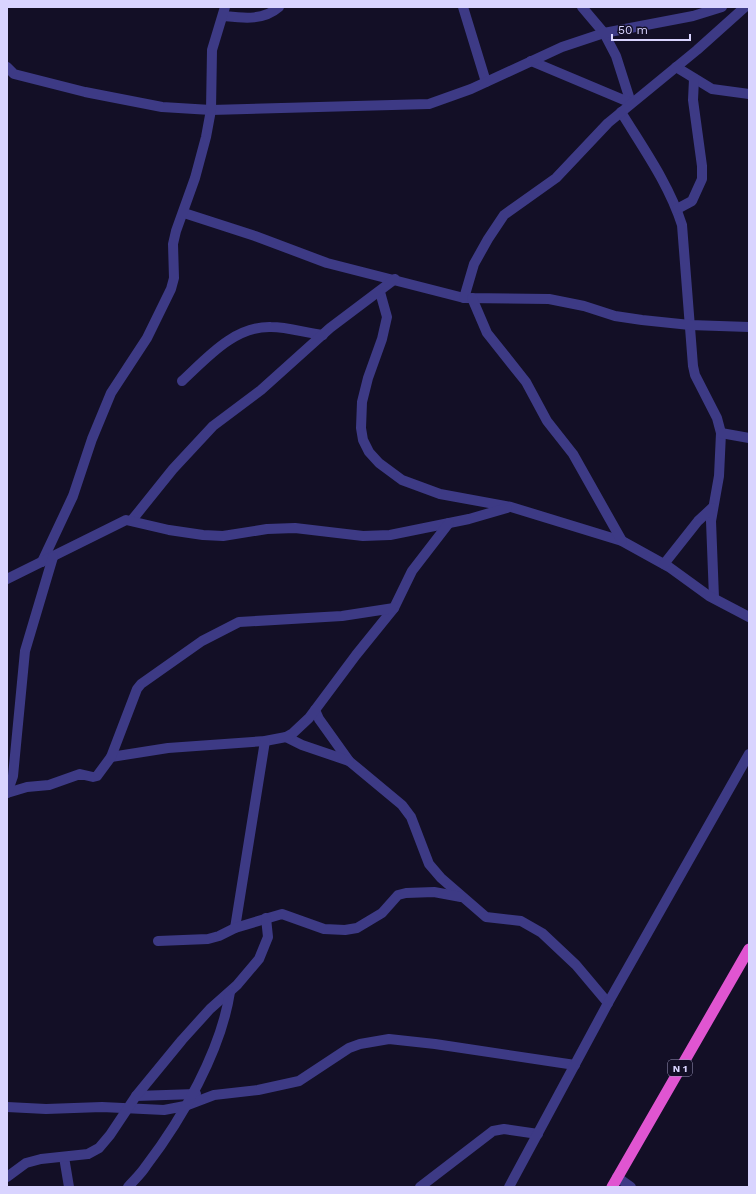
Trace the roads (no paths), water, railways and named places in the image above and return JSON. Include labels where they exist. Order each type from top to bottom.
[{"type":"highway","name":"N 1","points":[[612,1187],[749,949]]},
{"type":"street","points":[[42,562],[73,496],[92,439],[111,393],[147,338],[166,302],[174,278],[173,244],[176,231],[184,213],[206,137],[211,110],[212,50],[224,12],[246,18],[266,16],[279,7]]},
{"type":"street","points":[[463,7],[486,82]]},
{"type":"street","points":[[582,7],[604,33],[616,56],[631,103]]},
{"type":"street","points":[[7,67],[14,74],[85,92],[162,107],[211,110],[429,104],[486,82],[562,46],[604,33],[691,11],[722,7]]},
{"type":"street","points":[[622,541],[574,454],[547,421],[526,382],[487,334],[468,298],[474,264],[504,216],[556,178],[621,112],[676,67],[745,7]]},
{"type":"street","points":[[531,61],[631,103]]},
{"type":"street","points":[[676,67],[712,89],[749,94]]},
{"type":"street","points":[[677,209],[692,202],[702,179],[702,166],[693,100],[694,79]]},
{"type":"street","points":[[621,112],[664,183],[677,209],[682,225],[695,375],[710,402],[717,418],[721,433],[719,476],[712,508],[711,521],[714,598]]},
{"type":"street","points":[[184,213],[255,236],[327,263],[468,298],[549,299],[584,306],[615,316],[690,325],[749,327]]},
{"type":"street","points":[[132,520],[173,469],[213,426],[261,390],[323,335],[395,279]]},
{"type":"street","points":[[380,292],[387,317],[382,339],[370,370],[362,402],[361,428],[363,440],[369,452],[379,463],[402,480],[440,494],[511,507],[622,541],[664,564],[714,598],[749,617]]},
{"type":"street","points":[[182,381],[219,347],[234,337],[252,329],[271,327],[323,335]]},
{"type":"street","points":[[721,433],[749,438]]},
{"type":"street","points":[[7,579],[126,520],[132,520],[169,530],[223,536],[267,529],[295,528],[363,536],[390,535],[449,523],[511,507]]},
{"type":"street","points":[[664,564],[698,522],[712,508]]},
{"type":"street","points":[[111,757],[168,748],[265,741],[286,737],[298,728],[315,710],[394,608],[412,571],[449,523]]},
{"type":"street","points":[[7,793],[13,776],[25,651],[53,557]]},
{"type":"street","points":[[7,793],[27,787],[49,785],[80,774],[96,778],[111,757],[137,689],[141,684],[202,641],[230,626],[247,621],[342,616],[394,608]]},
{"type":"street","points":[[315,710],[319,719],[348,761],[402,806],[411,817],[429,864],[461,897],[486,917],[501,920],[521,921],[542,933],[576,966],[608,1003]]},
{"type":"street","points":[[286,737],[302,745],[348,761]]},
{"type":"street","points":[[235,928],[265,741]]},
{"type":"street","points":[[509,1187],[608,1003],[749,754]]},
{"type":"street","points":[[158,941],[208,939],[219,936],[235,928],[282,914],[324,929],[346,930],[357,928],[382,914],[393,898],[402,894],[434,892],[461,897]]},
{"type":"street","points":[[7,1177],[26,1163],[88,1154],[99,1148],[110,1136],[136,1096],[210,1009],[230,992],[259,958],[268,937],[266,918]]},
{"type":"street","points":[[128,1187],[146,1167],[186,1106],[223,1028],[230,992]]},
{"type":"street","points":[[136,1096],[192,1094],[214,1095],[258,1090],[299,1080],[349,1048],[360,1044],[389,1039],[435,1044],[575,1065]]},
{"type":"street","points":[[7,1107],[46,1109],[128,1108],[164,1110],[186,1106],[214,1095]]},
{"type":"street","points":[[420,1187],[493,1131],[504,1129],[538,1134]]},
{"type":"street","points":[[64,1157],[69,1187]]},
{"type":"street","points":[[617,1177],[631,1187]]}]
